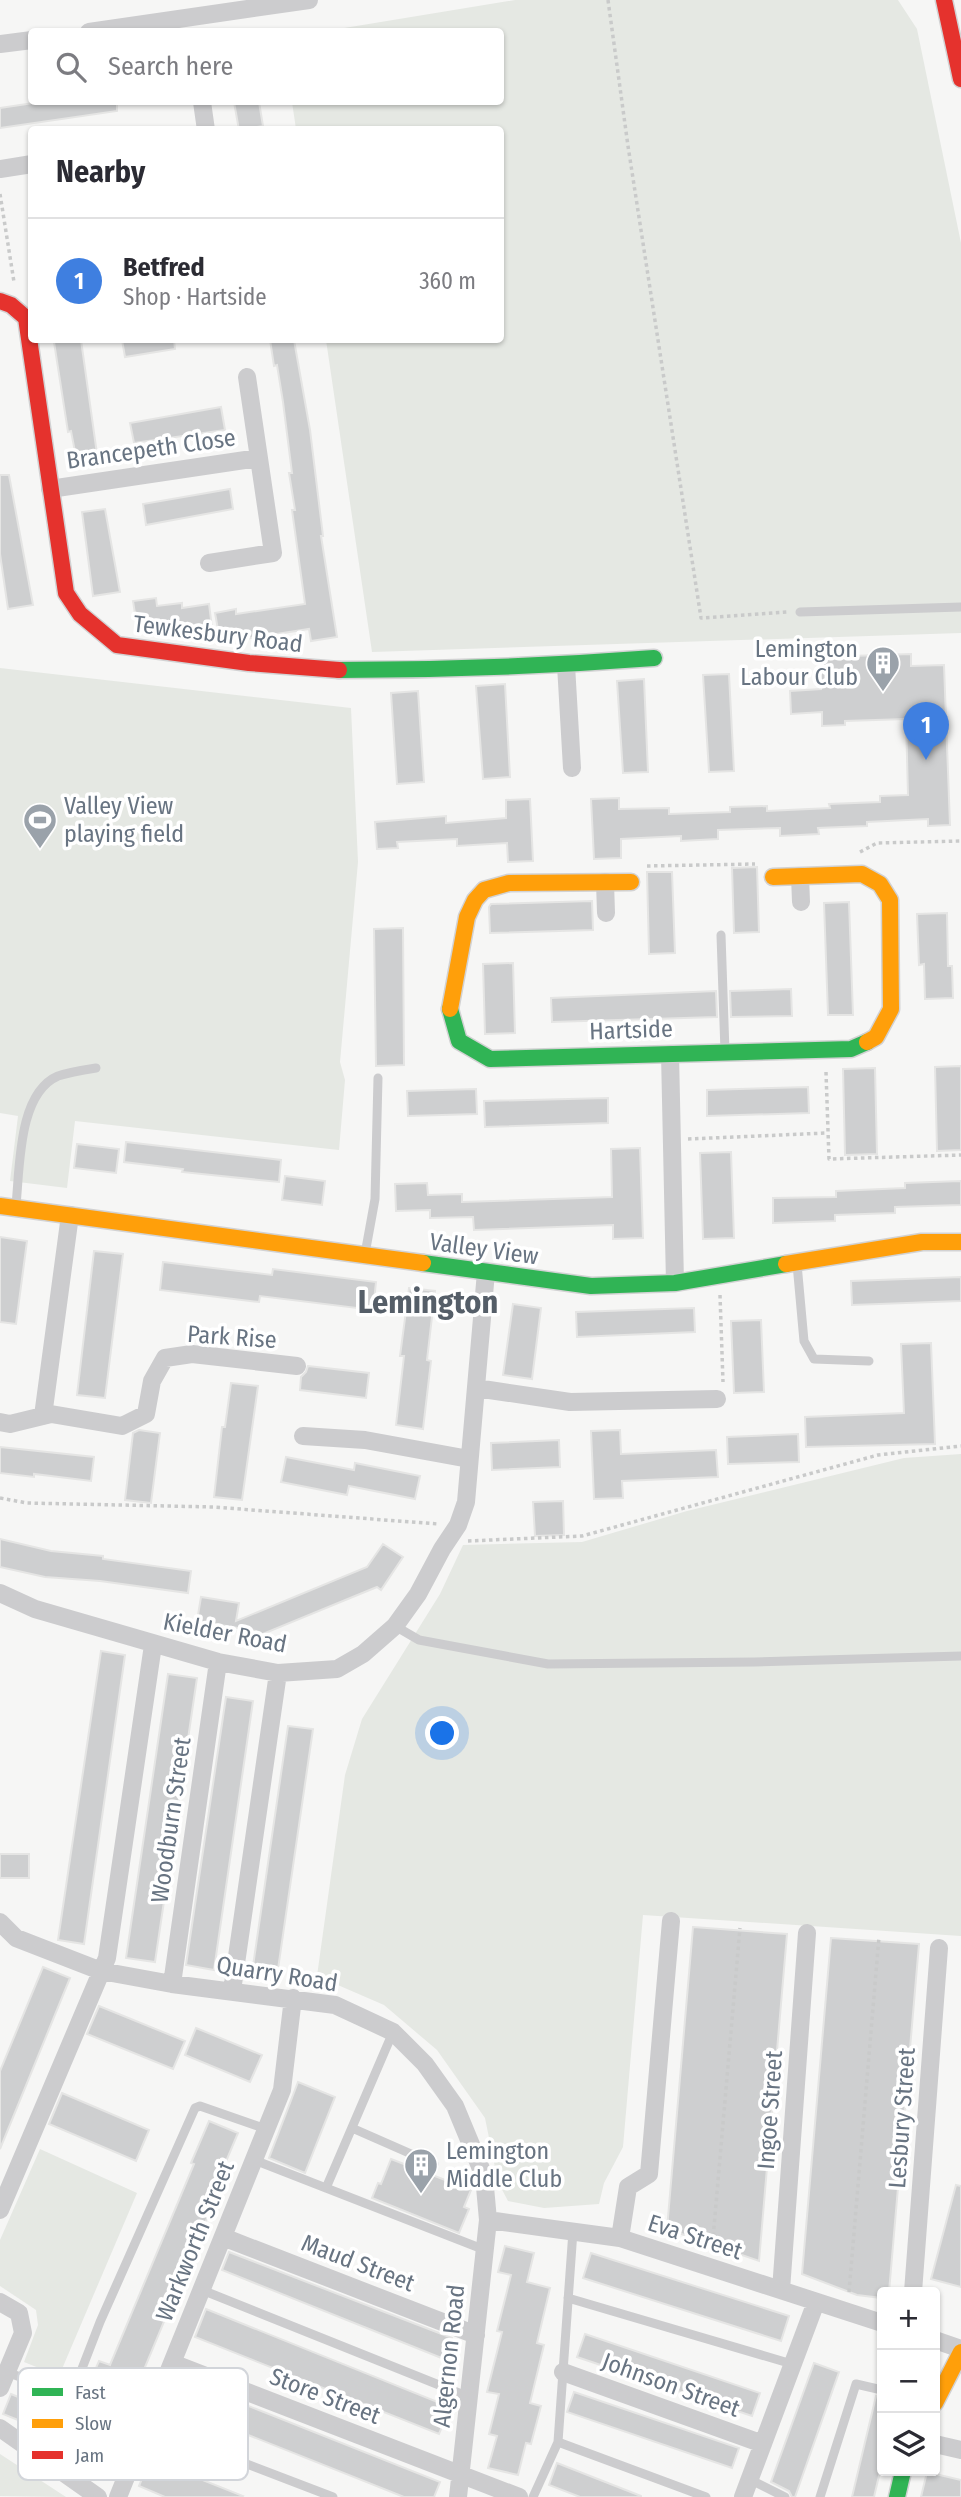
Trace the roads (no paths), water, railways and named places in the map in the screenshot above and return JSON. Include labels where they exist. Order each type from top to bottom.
[{"type":"street","points":[[116,28],[309,0]]},
{"type":"street","points":[[944,0],[961,79]]},
{"type":"street","points":[[0,44],[28,40]]},
{"type":"street","points":[[202,105],[205,126]]},
{"type":"street","points":[[0,169],[28,165]]},
{"type":"street","name":"Tewkesbury Road","points":[[6,303],[28,317]]},
{"type":"street","name":"Tewkesbury Road","points":[[32,343],[66,593],[80,614],[117,645],[249,663],[332,670],[566,665],[654,658]]},
{"type":"street","name":"Brancepeth Close","points":[[209,562],[273,553],[247,377]]},
{"type":"street","name":"Brancepeth Close","points":[[50,489],[259,458]]},
{"type":"street","points":[[566,665],[572,768]]},
{"type":"street","name":"Hartside","points":[[631,882],[509,883],[484,890],[475,900],[467,917],[450,1012],[459,1041],[490,1059],[851,1049],[876,1037],[891,1009],[890,900],[880,884],[862,874],[773,877]]},
{"type":"street","points":[[800,876],[801,902]]},
{"type":"street","points":[[605,882],[606,913]]},
{"type":"street","points":[[670,1054],[675,1283]]},
{"type":"street","name":"Valley View","points":[[8,1207],[592,1286],[675,1283],[922,1242],[961,1242]]},
{"type":"street","points":[[43,1416],[70,1215]]},
{"type":"street","name":"Kielder Road","points":[[0,1593],[35,1609],[153,1645],[218,1662],[278,1673],[337,1669],[363,1654],[395,1626],[418,1594],[458,1525],[466,1502],[486,1272]]},
{"type":"street","name":"Park Rise","points":[[0,1422],[10,1424],[51,1414],[121,1426],[146,1414],[152,1381],[165,1358],[192,1354],[297,1366]]},
{"type":"street","points":[[476,1388],[570,1402],[717,1399]]},
{"type":"street","points":[[303,1436],[365,1440],[469,1459]]},
{"type":"street","points":[[0,2210],[107,1958],[153,1645]]},
{"type":"street","name":"Woodburn Street","points":[[172,1984],[218,1662]]},
{"type":"street","points":[[232,1991],[278,1673]]},
{"type":"street","name":"Quarry Road","points":[[0,1922],[16,1938],[101,1971],[172,1984],[335,2005],[393,2032],[425,2064],[455,2106],[484,2176],[488,2220]]},
{"type":"street","points":[[620,2238],[628,2187],[649,2174],[671,1922]]},
{"type":"street","name":"Ingoe Street","points":[[781,2290],[807,1933]]},
{"type":"street","name":"Lesbury Street","points":[[913,2287],[939,1948]]},
{"type":"street","name":"Warkworth Street","points":[[170,2368],[282,2090],[293,1998]]},
{"type":"street","name":"Eva Street","points":[[488,2220],[620,2238],[877,2321]]},
{"type":"street","name":"Algernon Road","points":[[458,2497],[488,2220]]},
{"type":"street","name":"Maud Street","points":[[223,2237],[476,2334]]},
{"type":"street","points":[[0,2302],[19,2313],[23,2333],[3,2380]]},
{"type":"street","points":[[743,2497],[816,2302]]},
{"type":"street","points":[[940,2342],[961,2350],[940,2393]]},
{"type":"street","name":"Store Street","points":[[172,2363],[185,2368]]},
{"type":"street","name":"Johnson Street","points":[[563,2372],[763,2444]]},
{"type":"street","name":"Store Street","points":[[248,2392],[519,2497]]},
{"type":"street","points":[[0,2428],[18,2441]]},
{"type":"street","points":[[940,2445],[961,2450]]},
{"type":"street","points":[[897,2497],[903,2476]]},
{"type":"street","points":[[74,2480],[98,2497]]},
{"type":"street","name":"Warkworth Street","points":[[118,2497],[125,2480]]},
{"type":"lane","points":[[800,612],[961,607]]},
{"type":"lane","points":[[721,935],[725,1052]]},
{"type":"lane","points":[[8,1207],[26,1119],[36,1093],[57,1077],[96,1068]]},
{"type":"lane","points":[[365,1255],[375,1199],[378,1078]]},
{"type":"lane","points":[[796,1263],[804,1340],[814,1359],[869,1361]]},
{"type":"lane","points":[[395,1626],[419,1640],[548,1664],[961,1656]]},
{"type":"lane","points":[[326,2188],[393,2032]]},
{"type":"lane","points":[[82,2368],[195,2108],[200,2106],[266,2129]]},
{"type":"lane","points":[[352,2128],[434,2164]]},
{"type":"lane","points":[[254,2160],[485,2250]]},
{"type":"lane","points":[[533,2497],[558,2442],[573,2231]]},
{"type":"lane","points":[[202,2290],[470,2397]]},
{"type":"lane","points":[[568,2298],[792,2364]]},
{"type":"lane","points":[[820,2497],[856,2384],[877,2389]]},
{"type":"lane","points":[[558,2442],[706,2497]]},
{"type":"lane","points":[[248,2465],[333,2497]]},
{"type":"lane","points":[[750,2479],[785,2497]]},
{"type":"place","name":"Lemington Labour Club","points":[[883,693]]},
{"type":"place","name":"Betfred","points":[[926,760]]},
{"type":"place","name":"Valley View playing field","points":[[40,850]]},
{"type":"place","name":"Lemington Middle Club","points":[[421,2195]]},
{"type":"district","name":"Lemington","points":[[428,1302]]}]
